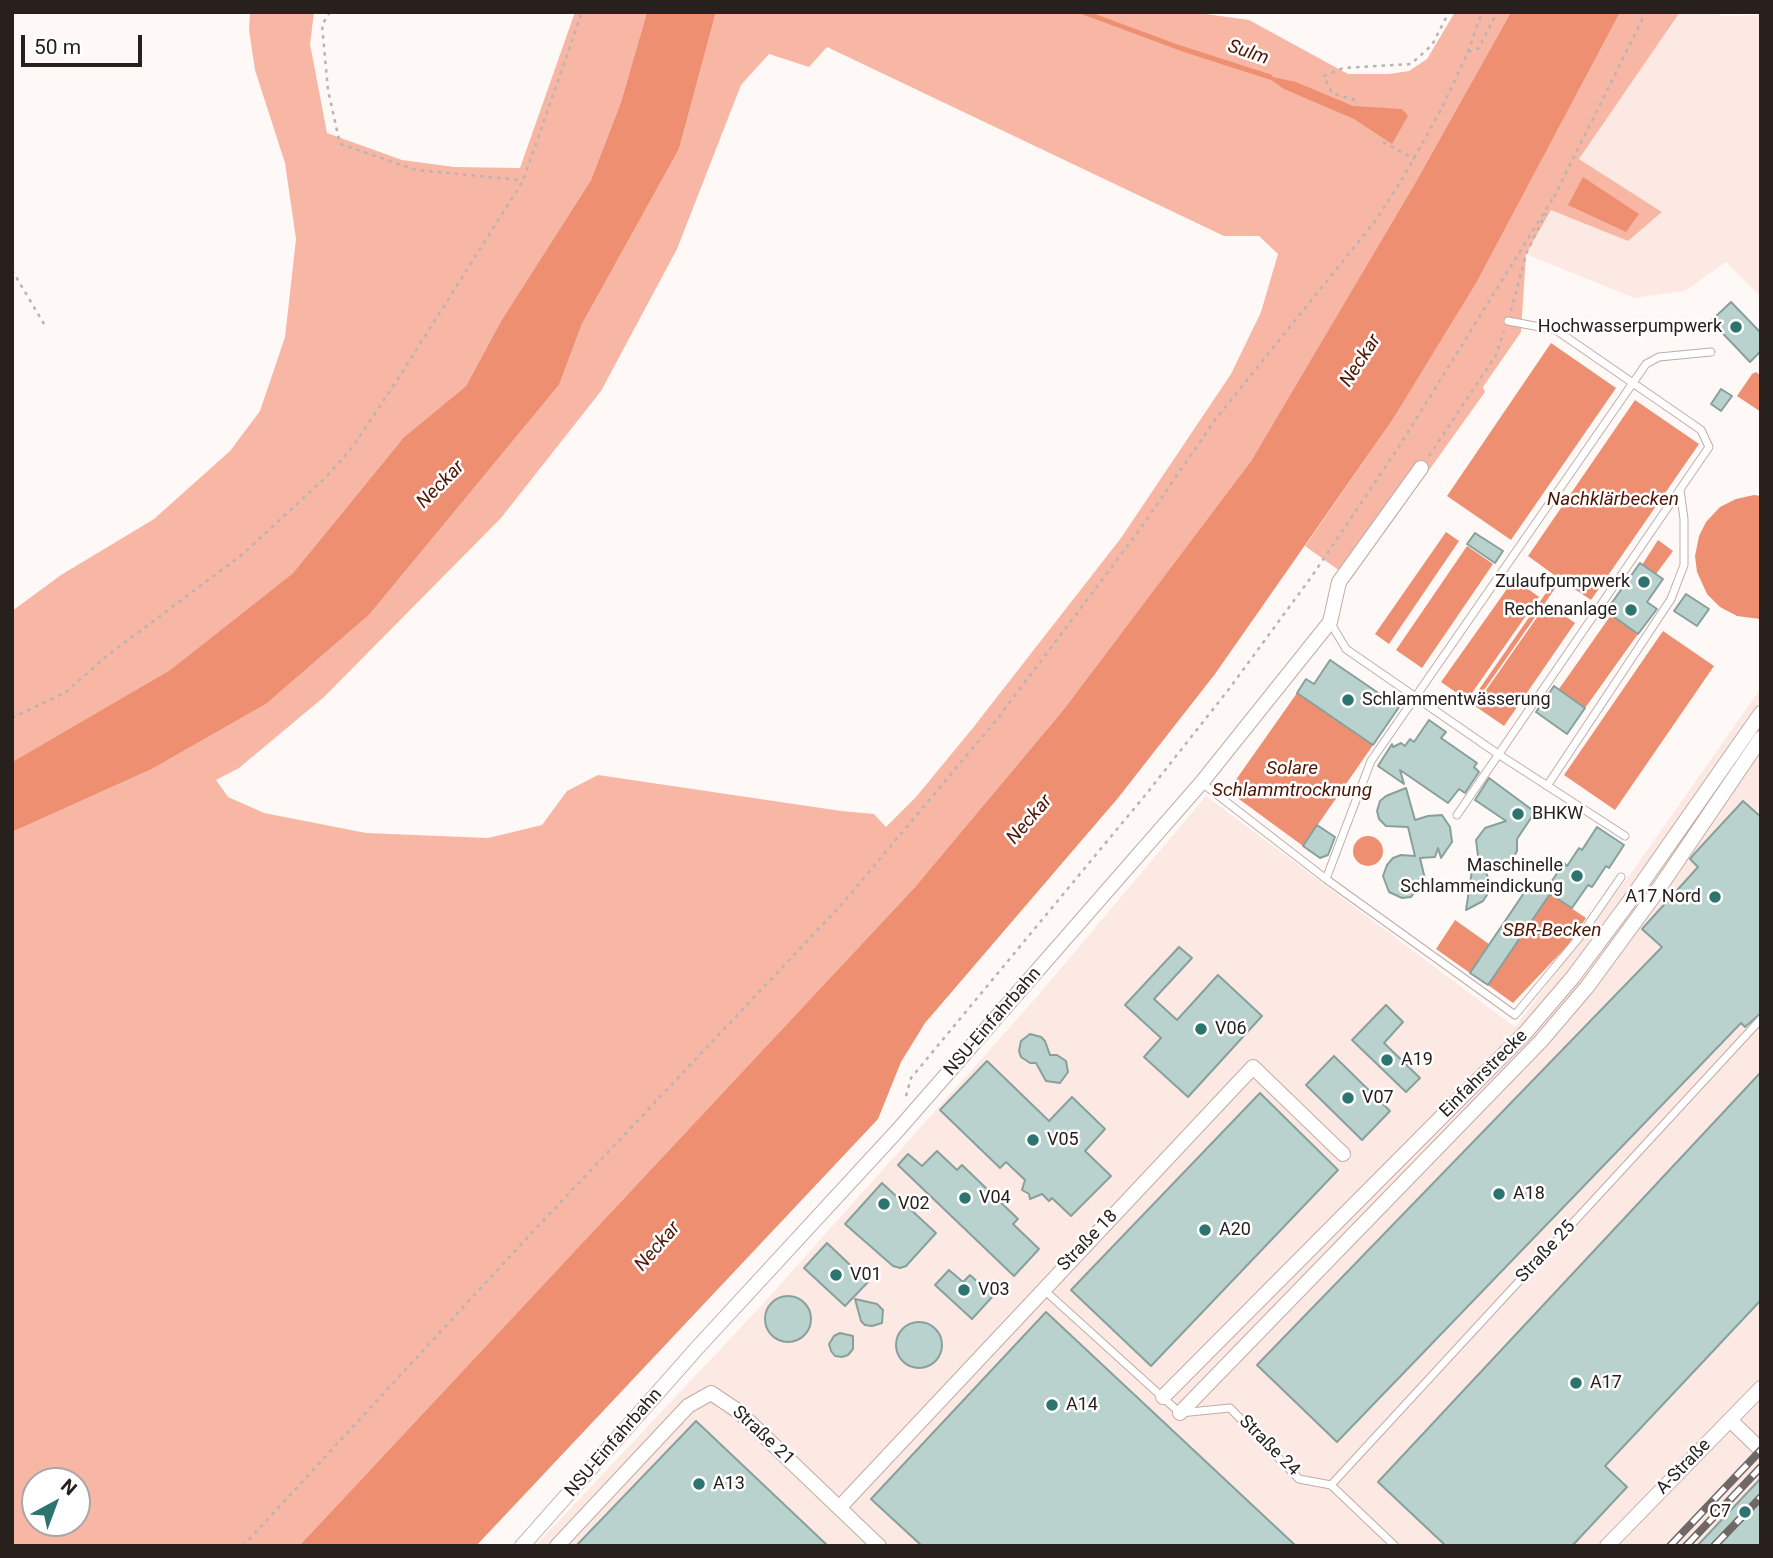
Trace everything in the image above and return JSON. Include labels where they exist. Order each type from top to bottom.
[{"type":"street","name":"NSU-Einfahrbahn","points":[[522,1546],[698,1347],[898,1130],[1202,782],[1330,622],[1339,582],[1421,468]]},
{"type":"street","name":"Einfahrstrecke","points":[[1163,1397],[1526,1032],[1573,977],[1626,906],[1761,713]]},
{"type":"street","name":"Einfahrstrecke","points":[[1180,1413],[1541,1041],[1587,987],[1646,907],[1761,738]]},
{"type":"street","name":"Straße 18","points":[[839,1508],[1253,1067],[1343,1154]]},
{"type":"street","name":"A-Straße","points":[[1607,1546],[1761,1388]]},
{"type":"street","name":"Straße 21","points":[[556,1546],[688,1406],[711,1393],[738,1411],[879,1546]]},
{"type":"street","points":[[1730,1420],[1761,1450]]},
{"type":"lane","points":[[1457,815],[1709,447],[1701,429],[1556,330],[1508,321]]},
{"type":"lane","points":[[1326,879],[1371,761],[1646,364],[1659,357],[1711,352]]},
{"type":"lane","points":[[1547,786],[1671,599],[1684,565],[1684,519],[1680,489]]},
{"type":"lane","points":[[1330,622],[1346,649],[1498,754],[1625,836]]},
{"type":"lane","points":[[1202,782],[1326,879],[1515,1015],[1578,939],[1621,877]]},
{"type":"lane","name":"Straße 25","points":[[1331,1485],[1761,1019]]},
{"type":"lane","points":[[1042,1289],[1180,1413]]},
{"type":"lane","name":"Straße 24","points":[[1180,1413],[1230,1408],[1299,1479],[1331,1485]]},
{"type":"lane","points":[[1331,1485],[1395,1546]]},
{"type":"path","points":[[330,12],[322,24],[328,90],[340,144],[416,170],[523,181]]},
{"type":"path","points":[[12,718],[66,692],[108,655],[243,554],[325,478],[351,449],[394,386],[523,181],[582,12]]},
{"type":"path","points":[[1355,100],[1332,93],[1324,76],[1343,68],[1411,64],[1432,46],[1450,12]]},
{"type":"path","points":[[243,1546],[534,1230],[843,903],[998,718],[1138,532],[1215,420],[1376,219],[1442,108],[1468,52],[1482,12]]},
{"type":"path","points":[[1468,52],[1479,48],[1497,12]]},
{"type":"path","points":[[1421,468],[1496,355],[1526,254],[1644,14]]},
{"type":"path","points":[[1383,142],[1414,159]]},
{"type":"path","points":[[904,1104],[911,1078],[1147,793],[1229,689],[1311,576],[1400,445],[1553,198]]},
{"type":"path","points":[[12,270],[44,324]]},
{"type":"shaded area","points":[[250,12],[314,12],[310,44],[327,133],[402,160],[454,167],[520,168],[575,12],[647,12],[621,102],[591,180],[501,321],[466,386],[404,437],[293,573],[170,670],[12,762],[12,611],[61,575],[154,519],[230,451],[260,411],[285,337],[296,239],[285,163],[255,70],[249,30]]},
{"type":"shaded area","points":[[716,12],[1192,12],[1249,20],[1348,74],[1389,74],[1409,71],[1427,59],[1455,12],[1511,12],[1414,185],[1251,461],[1064,709],[915,887],[299,1546],[12,1546],[12,832],[152,769],[266,704],[369,615],[559,385],[582,324],[679,149]],"holes":[[[827,47],[1224,236],[1259,236],[1278,254],[1261,312],[1231,374],[1121,538],[972,729],[916,797],[886,827],[874,814],[598,775],[567,791],[542,825],[488,838],[366,833],[264,813],[228,797],[216,780],[239,768],[324,697],[501,518],[601,391],[677,249],[741,85],[769,54],[809,67]]]},
{"type":"shaded area","points":[[1619,12],[1680,12],[1579,159],[1662,212],[1628,241],[1551,210],[1526,254],[1521,332],[1483,387],[1485,392],[1351,579],[1305,546],[1391,422]]},
{"type":"shaded area","points":[[1680,12],[1715,12],[1722,16],[1761,15],[1761,297],[1726,262],[1685,291],[1634,298],[1526,254],[1551,209],[1628,241],[1662,212],[1579,159]]},
{"type":"shaded area","points":[[1761,688],[1761,1546],[535,1546],[761,1306],[1035,999],[1206,796],[1515,1027],[1634,869]]},
{"type":"water","name":"Neckar","points":[[647,12],[716,12],[679,149],[582,324],[559,385],[369,615],[266,704],[152,769],[12,832],[12,762],[170,670],[293,573],[404,437],[466,386],[501,321],[591,180],[621,102]]},
{"type":"water","name":"Neckar","points":[[1511,12],[1620,12],[1476,283],[1391,422],[1215,674],[1118,798],[925,1023],[901,1062],[878,1119],[476,1546],[299,1546],[915,887],[1064,709],[1251,461],[1414,185]]},
{"type":"water","points":[[1264,75],[1296,82],[1353,106],[1402,109],[1408,116],[1392,144],[1354,119],[1284,89]]},
{"type":"water","points":[[1583,177],[1639,214],[1626,232],[1568,205]]},
{"type":"water","name":"Nachklärbecken","points":[[1551,343],[1616,388],[1511,540],[1447,496]]},
{"type":"water","points":[[1756,372],[1761,376],[1761,412],[1737,396]]},
{"type":"water","name":"Nachklärbecken","points":[[1635,400],[1699,444],[1591,600],[1561,580],[1473,706],[1469,704],[1557,577],[1528,556]]},
{"type":"water","name":"Nachklärbecken","points":[[1761,496],[1760,619],[1737,616],[1720,607],[1707,594],[1697,572],[1695,556],[1699,536],[1706,522],[1720,507],[1736,499]]},
{"type":"water","points":[[1446,532],[1459,541],[1389,644],[1375,634]]},
{"type":"water","points":[[1658,540],[1673,551],[1656,574],[1642,565]]},
{"type":"water","points":[[1467,546],[1493,564],[1422,668],[1396,650]]},
{"type":"water","points":[[1514,579],[1539,597],[1467,700],[1441,682]]},
{"type":"water","points":[[1547,603],[1575,623],[1504,726],[1475,706]]},
{"type":"water","points":[[1611,615],[1638,634],[1585,708],[1559,689]]},
{"type":"water","points":[[1663,631],[1714,666],[1615,810],[1564,775]]},
{"type":"water","name":"Solare Schlammtrocknung","points":[[1297,693],[1373,745],[1303,846],[1228,791]]},
{"type":"water","points":[[1368,836],[1374,837],[1382,845],[1382,857],[1374,865],[1368,866],[1362,865],[1354,857],[1353,851],[1354,845],[1362,837]]},
{"type":"water","name":"SBR-Becken","points":[[1550,894],[1586,918],[1568,945],[1513,1003],[1488,985]]},
{"type":"water","name":"SBR-Becken","points":[[1455,920],[1489,944],[1470,973],[1436,949]]},
{"type":"building","name":"Hochwasserpumpwerk","points":[[1731,302],[1761,333],[1761,351],[1750,362],[1711,321]]},
{"type":"building","points":[[1721,389],[1732,396],[1721,411],[1711,404]]},
{"type":"building","points":[[1475,533],[1503,551],[1495,563],[1467,544]]},
{"type":"building","name":"Rechenanlage","points":[[1640,563],[1663,579],[1647,602],[1657,609],[1638,634],[1606,611]]},
{"type":"building","points":[[1686,594],[1709,609],[1697,626],[1674,611]]},
{"type":"building","name":"Schlammentwässerung","points":[[1330,660],[1399,707],[1373,745],[1297,693],[1306,679],[1314,684]]},
{"type":"building","points":[[1554,686],[1585,708],[1567,734],[1536,712]]},
{"type":"building","points":[[1429,720],[1446,732],[1441,738],[1477,763],[1474,767],[1479,772],[1465,793],[1459,789],[1448,803],[1400,770],[1404,784],[1378,766],[1392,744],[1393,747],[1401,743],[1405,746],[1410,739],[1414,742]]},
{"type":"building","points":[[1489,778],[1535,812],[1517,839],[1517,851],[1511,862],[1502,867],[1485,868],[1489,882],[1487,895],[1483,901],[1466,910],[1473,864],[1479,864],[1476,840],[1485,828],[1506,821],[1475,800]]},
{"type":"building","points":[[1406,788],[1415,820],[1442,815],[1450,827],[1452,842],[1441,858],[1438,848],[1435,857],[1420,858],[1425,879],[1411,897],[1402,898],[1389,892],[1383,876],[1393,858],[1401,855],[1415,856],[1408,827],[1386,826],[1379,819],[1377,811],[1380,801],[1386,796]]},
{"type":"building","name":"A18","points":[[1743,801],[1761,817],[1761,1013],[1745,1027],[1741,1023],[1337,1442],[1257,1365],[1662,947],[1642,929],[1698,867],[1690,859]]},
{"type":"building","points":[[1317,825],[1335,837],[1328,855],[1320,858],[1303,846]]},
{"type":"building","points":[[1597,827],[1624,845],[1609,868],[1606,866],[1592,887],[1588,885],[1572,908],[1550,894],[1488,985],[1470,973],[1532,881],[1545,891],[1564,863],[1567,866],[1579,848],[1582,850]]},
{"type":"building","name":"V06","points":[[1179,947],[1192,958],[1154,999],[1177,1020],[1218,975],[1262,1016],[1188,1097],[1144,1057],[1161,1038],[1125,1005]]},
{"type":"building","name":"A19","points":[[1386,1005],[1403,1022],[1384,1043],[1420,1078],[1406,1092],[1352,1040]]},
{"type":"building","points":[[1030,1034],[1045,1041],[1050,1055],[1057,1055],[1066,1061],[1068,1072],[1060,1083],[1046,1081],[1036,1063],[1030,1063],[1021,1057],[1021,1041]]},
{"type":"building","name":"V07","points":[[1334,1056],[1390,1111],[1362,1140],[1306,1085]]},
{"type":"building","name":"V05","points":[[987,1061],[1049,1121],[1072,1097],[1105,1129],[1085,1151],[1111,1176],[1071,1216],[1052,1198],[1049,1201],[1042,1194],[1030,1199],[1029,1194],[1022,1190],[1025,1180],[1006,1162],[1000,1168],[940,1110]]},
{"type":"building","name":"A17","points":[[1761,1072],[1761,1300],[1605,1466],[1627,1487],[1572,1546],[1446,1546],[1378,1482]]},
{"type":"building","name":"A20","points":[[1260,1093],[1338,1170],[1151,1366],[1071,1290]]},
{"type":"building","name":"V04","points":[[937,1151],[957,1170],[962,1165],[1018,1219],[1013,1224],[1039,1249],[1014,1276],[898,1165],[908,1154],[922,1166]]},
{"type":"building","name":"V02","points":[[882,1183],[936,1233],[906,1266],[900,1268],[893,1266],[845,1224]]},
{"type":"building","name":"V01","points":[[827,1243],[868,1282],[845,1306],[804,1268]]},
{"type":"building","name":"V03","points":[[949,1270],[963,1282],[970,1275],[993,1296],[972,1319],[935,1285]]},
{"type":"building","points":[[788,1296],[797,1297],[804,1303],[810,1310],[810,1328],[804,1335],[797,1341],[788,1342],[779,1341],[772,1335],[766,1328],[765,1319],[766,1310],[772,1303],[779,1297]]},
{"type":"building","points":[[855,1299],[877,1304],[883,1310],[882,1323],[865,1325],[861,1321]]},
{"type":"building","name":"A14","points":[[1046,1312],[1296,1546],[922,1546],[871,1499]]},
{"type":"building","points":[[919,1322],[935,1329],[942,1345],[935,1361],[919,1368],[903,1361],[896,1345],[903,1329]]},
{"type":"building","points":[[840,1333],[853,1336],[853,1349],[842,1357],[835,1356],[829,1344],[834,1336]]},
{"type":"building","name":"A13","points":[[696,1421],[828,1546],[576,1546]]},
{"type":"building","name":"C7","points":[[1761,1478],[1761,1546],[1697,1546]]},
{"type":"waterway","name":"Sulm","points":[[1083,12],[1180,48],[1270,77]]},
{"type":"railway","points":[[1670,1546],[1761,1450]]},
{"type":"railway","points":[[1686,1546],[1761,1467]]},
{"type":"railway","points":[[1714,1546],[1761,1497]]},
{"type":"place","name":"Hochwasserpumpwerk","points":[[1736,327]]},
{"type":"place","name":"Zulaufpumpwerk","points":[[1644,582]]},
{"type":"place","name":"Rechenanlage","points":[[1631,610]]},
{"type":"place","name":"Schlammentwässerung","points":[[1348,700]]},
{"type":"place","name":"BHKW","points":[[1518,814]]},
{"type":"place","name":"Maschinelle Schlammeindickung","points":[[1577,876]]},
{"type":"place","name":"A17 Nord","points":[[1715,897]]},
{"type":"place","name":"V06","points":[[1201,1029]]},
{"type":"place","name":"A19","points":[[1387,1060]]},
{"type":"place","name":"V07","points":[[1348,1098]]},
{"type":"place","name":"V05","points":[[1033,1140]]},
{"type":"place","name":"A18","points":[[1499,1194]]},
{"type":"place","name":"V04","points":[[965,1198]]},
{"type":"place","name":"V02","points":[[884,1204]]},
{"type":"place","name":"A20","points":[[1205,1230]]},
{"type":"place","name":"V01","points":[[836,1275]]},
{"type":"place","name":"V03","points":[[964,1290]]},
{"type":"place","name":"A17","points":[[1576,1383]]},
{"type":"place","name":"A14","points":[[1052,1405]]},
{"type":"place","name":"A13","points":[[699,1484]]},
{"type":"place","name":"C7","points":[[1745,1512]]}]
